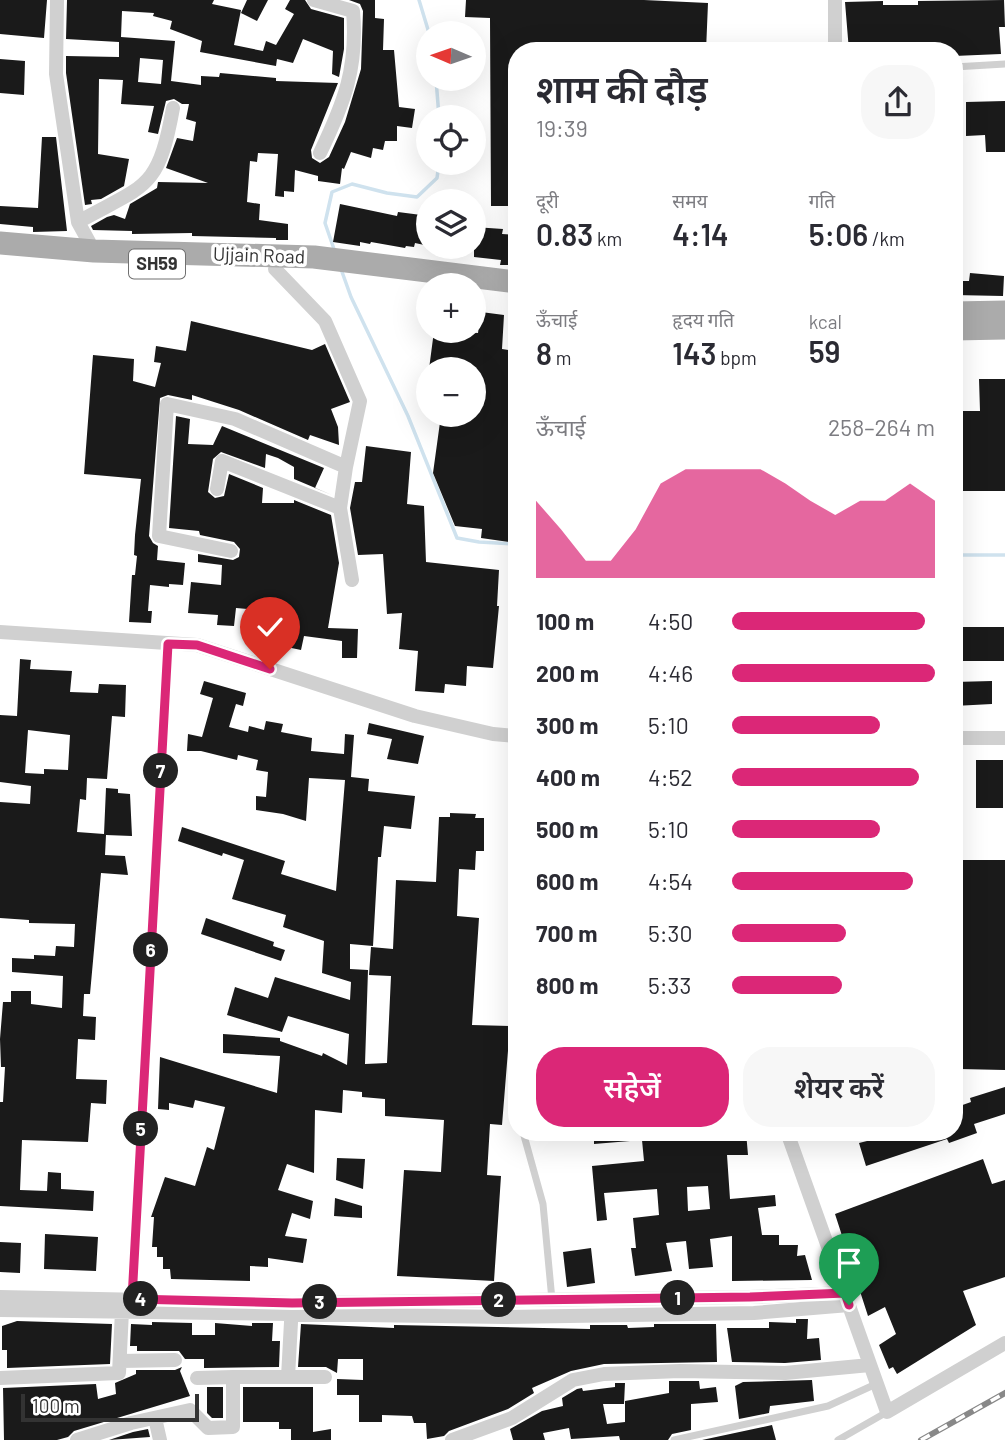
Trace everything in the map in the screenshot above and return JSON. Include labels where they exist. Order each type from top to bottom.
[{"type":"main road","name":"Ujjain Road","points":[[0,243],[356,267],[508,281]]},
{"type":"main road","name":"Ujjain Road","points":[[0,255],[275,269],[315,264]]},
{"type":"main road","name":"Ujjain Road","points":[[356,267],[416,280]]},
{"type":"main road","points":[[486,292],[508,296]]},
{"type":"main road","points":[[963,313],[1005,312]]},
{"type":"main road","points":[[963,330],[1005,328]]},
{"type":"street","points":[[57,0],[56,74],[78,222],[94,251]]},
{"type":"street","points":[[314,0],[353,11],[355,31],[352,66],[343,104],[320,153]]},
{"type":"street","points":[[835,0],[835,42]]},
{"type":"street","points":[[78,222],[131,195],[153,175],[164,154],[173,108]]},
{"type":"street","points":[[275,269],[325,321],[360,401],[340,508],[352,580]]},
{"type":"street","points":[[231,551],[159,537],[167,404],[235,419],[346,467]]},
{"type":"street","points":[[217,489],[222,461],[340,508]]},
{"type":"street","points":[[0,632],[197,645],[415,716],[508,735]]},
{"type":"street","points":[[963,738],[1005,738]]},
{"type":"street","points":[[790,1141],[887,1412],[1005,1343]]},
{"type":"street","points":[[0,1297],[132,1299],[519,1317],[754,1313],[847,1299]]},
{"type":"street","points":[[0,1310],[122,1311],[771,1297],[847,1299]]},
{"type":"street","points":[[0,1378],[119,1373],[122,1311],[132,1299]]},
{"type":"street","points":[[288,1377],[292,1308]]},
{"type":"street","points":[[121,1361],[174,1360]]},
{"type":"street","points":[[452,1440],[512,1418],[573,1380],[604,1374],[680,1371],[785,1373],[870,1365]]},
{"type":"street","points":[[77,1440],[190,1410],[208,1427],[233,1427],[233,1377]]},
{"type":"street","points":[[197,1378],[325,1377]]},
{"type":"street","points":[[155,1418],[160,1440]]},
{"type":"lane","points":[[963,66],[1005,64]]},
{"type":"lane","points":[[132,1299],[168,644]]},
{"type":"lane","points":[[526,1141],[543,1204],[552,1300]]},
{"type":"lane","points":[[674,1440],[828,1406],[877,1384]]},
{"type":"lane","points":[[838,1440],[887,1412]]},
{"type":"building","points":[[0,0],[47,0],[44,38],[0,34]]},
{"type":"building","points":[[67,0],[214,0],[212,4],[241,10],[234,45],[263,51],[266,41],[276,45],[294,14],[285,9],[290,0],[305,0],[311,9],[344,18],[344,49],[339,77],[332,74],[333,51],[303,39],[293,63],[277,59],[276,66],[200,52],[202,41],[170,29],[172,21],[153,16],[154,13],[122,11],[121,37],[175,41],[171,81],[201,85],[201,76],[219,77],[220,73],[276,78],[276,81],[338,83],[311,150],[312,158],[320,163],[329,157],[345,122],[361,69],[363,11],[360,4],[349,0],[375,0],[375,18],[384,19],[383,50],[394,50],[399,107],[415,109],[412,128],[397,126],[397,141],[385,141],[383,150],[373,148],[371,158],[351,152],[344,169],[342,168],[340,184],[318,181],[318,176],[295,170],[294,192],[284,191],[284,197],[275,196],[278,154],[258,153],[257,162],[250,161],[247,202],[260,204],[259,220],[288,224],[288,240],[93,230],[91,226],[107,217],[114,215],[125,219],[130,204],[157,188],[158,182],[208,183],[166,168],[177,138],[193,141],[196,122],[186,119],[189,104],[182,104],[174,99],[166,101],[158,134],[148,132],[154,106],[121,104],[123,80],[99,79],[98,154],[129,159],[124,186],[101,199],[91,200],[92,204],[85,205],[66,73],[66,56],[119,57],[119,42],[66,39]],"holes":[[[140,58],[163,60],[161,84],[138,82]]]},
{"type":"building","points":[[247,0],[268,0],[257,21],[241,13]]},
{"type":"building","points":[[466,0],[644,0],[708,3],[706,42],[508,42],[508,206],[491,206],[490,18],[465,17]]},
{"type":"building","points":[[1004,0],[1005,27],[999,27],[1001,54],[963,56],[963,42],[848,42],[845,2],[883,1],[883,5],[918,5],[918,1]]},
{"type":"building","points":[[0,59],[25,61],[24,95],[0,93]]},
{"type":"building","points":[[1005,101],[1005,152],[986,152],[985,135],[966,136],[966,102]]},
{"type":"building","points":[[42,137],[56,137],[67,231],[33,232],[33,227],[0,224],[0,206],[38,208]]},
{"type":"building","points":[[340,204],[397,216],[398,212],[416,214],[414,247],[371,242],[360,242],[360,246],[333,242]]},
{"type":"building","points":[[486,228],[503,229],[502,234],[508,234],[508,265],[500,265],[501,260],[486,258]]},
{"type":"building","points":[[970,273],[1004,276],[1003,296],[963,295],[963,281],[969,281]]},
{"type":"building","points":[[486,313],[504,315],[502,349],[508,350],[508,542],[481,538],[482,529],[455,526],[433,473],[439,427],[486,427],[486,357],[431,357],[432,343],[486,343]]},
{"type":"building","points":[[191,321],[312,350],[325,344],[350,402],[331,409],[338,427],[339,445],[310,435],[308,440],[239,410],[192,395],[192,400],[168,395],[160,398],[149,536],[158,546],[157,560],[185,563],[183,585],[150,585],[148,611],[152,611],[151,623],[129,622],[132,575],[135,575],[137,556],[134,555],[135,535],[141,479],[84,474],[93,355],[134,359],[133,381],[155,387],[161,363],[154,362],[156,346],[186,351]]},
{"type":"building","points":[[979,379],[1005,379],[1005,491],[963,491],[963,411],[980,411]]},
{"type":"building","points":[[176,416],[190,419],[188,444],[213,445],[222,426],[324,468],[315,488],[294,479],[294,467],[278,458],[266,454],[265,468],[221,452],[213,459],[208,492],[215,498],[224,496],[229,474],[263,488],[262,503],[294,503],[294,500],[331,515],[339,563],[328,628],[358,629],[357,658],[342,658],[342,641],[304,636],[301,650],[282,646],[289,605],[260,599],[259,610],[236,608],[234,626],[217,625],[218,615],[188,613],[191,582],[221,585],[222,565],[198,562],[198,554],[233,560],[239,557],[240,549],[234,542],[200,535],[199,531],[169,528]]},
{"type":"building","points":[[366,446],[411,452],[407,504],[424,506],[426,562],[499,570],[499,606],[493,668],[467,666],[466,686],[445,684],[444,693],[415,691],[418,651],[399,649],[402,613],[387,614],[383,554],[358,555],[350,508],[355,482],[362,482]]},
{"type":"building","points":[[963,627],[1004,627],[1004,661],[963,661]]},
{"type":"building","points":[[20,659],[31,660],[30,669],[72,671],[70,692],[98,693],[99,684],[126,685],[125,717],[112,716],[107,779],[87,778],[86,800],[80,799],[77,832],[104,834],[106,788],[130,794],[132,836],[106,835],[105,855],[125,856],[128,875],[101,873],[90,994],[84,994],[83,1016],[96,1017],[95,1040],[78,1039],[76,1079],[107,1080],[106,1104],[91,1103],[88,1142],[22,1140],[20,1190],[47,1191],[48,1172],[61,1173],[61,1189],[94,1191],[93,1211],[0,1206],[0,1102],[3,1102],[5,1067],[1,1067],[0,1039],[3,1002],[11,1002],[11,991],[31,991],[31,1004],[62,1008],[63,976],[12,972],[12,958],[55,956],[56,946],[74,947],[75,924],[29,923],[29,920],[0,918],[0,802],[30,804],[31,786],[0,782],[0,715],[17,716]],"holes":[[[28,730],[70,735],[68,770],[44,769],[44,774],[25,773]]]},
{"type":"building","points":[[204,681],[246,693],[243,706],[236,704],[229,727],[248,732],[249,726],[264,730],[266,721],[283,724],[281,732],[312,738],[311,751],[344,754],[345,734],[354,735],[351,777],[369,779],[368,791],[415,796],[411,829],[384,826],[381,857],[378,857],[373,946],[350,944],[350,969],[368,970],[365,1064],[387,1063],[391,976],[369,975],[371,947],[393,949],[396,880],[436,882],[439,817],[450,817],[450,813],[476,814],[475,818],[484,818],[484,851],[476,851],[475,870],[459,869],[457,916],[479,918],[472,1025],[508,1026],[502,1125],[490,1124],[487,1175],[501,1176],[494,1281],[397,1276],[404,1170],[441,1172],[444,1120],[385,1116],[385,1099],[362,1097],[362,1092],[343,1090],[342,1113],[315,1110],[314,1173],[287,1164],[278,1190],[313,1201],[310,1219],[292,1213],[285,1236],[307,1239],[303,1263],[268,1258],[268,1267],[250,1266],[250,1281],[171,1279],[170,1269],[163,1269],[163,1257],[157,1257],[157,1247],[152,1247],[154,1217],[151,1217],[165,1177],[195,1186],[207,1147],[214,1150],[225,1107],[195,1100],[193,1108],[169,1103],[169,1110],[158,1109],[160,1057],[277,1093],[280,1056],[223,1053],[223,1034],[280,1038],[280,1041],[322,1056],[323,1053],[347,1065],[349,1034],[288,1016],[282,1032],[227,1015],[235,987],[268,998],[275,977],[350,1000],[351,982],[322,973],[324,941],[283,927],[286,915],[232,899],[244,860],[223,853],[222,856],[178,841],[182,827],[285,861],[281,874],[336,891],[345,780],[309,778],[306,821],[256,810],[256,796],[266,797],[268,772],[256,770],[258,760],[238,755],[237,760],[201,751],[187,751],[188,734],[202,737],[213,698],[200,694]]},
{"type":"building","points":[[992,681],[992,704],[963,706],[963,682]]},
{"type":"building","points":[[369,723],[424,736],[418,764],[387,759],[392,739],[367,734]]},
{"type":"building","points":[[976,760],[1003,760],[1003,808],[976,808]]},
{"type":"building","points":[[963,860],[1005,860],[1005,1070],[963,1069]]},
{"type":"building","points":[[206,918],[274,942],[273,946],[285,950],[281,961],[201,934]]},
{"type":"building","points":[[1005,1087],[1005,1114],[974,1124],[977,1133],[963,1138],[963,1105],[971,1102],[970,1098]]},
{"type":"building","points":[[594,1141],[630,1141],[594,1144]]},
{"type":"building","points":[[642,1141],[747,1141],[748,1155],[727,1155],[730,1199],[775,1195],[776,1206],[758,1208],[762,1235],[779,1235],[779,1245],[798,1245],[797,1256],[805,1255],[812,1280],[732,1281],[732,1236],[710,1239],[713,1267],[689,1269],[686,1241],[666,1243],[672,1271],[635,1276],[631,1248],[636,1248],[633,1218],[659,1215],[657,1189],[604,1193],[607,1220],[597,1221],[592,1166],[644,1161]],"holes":[[[708,1186],[710,1209],[688,1211],[687,1187]]]},
{"type":"building","points":[[867,1141],[941,1141],[866,1166],[859,1143]]},
{"type":"building","points":[[337,1158],[365,1159],[363,1189],[336,1180]]},
{"type":"building","points":[[983,1159],[992,1184],[1005,1180],[1005,1277],[963,1291],[976,1325],[897,1374],[893,1367],[889,1369],[879,1345],[896,1334],[885,1307],[868,1316],[835,1214]]},
{"type":"building","points":[[335,1198],[362,1206],[362,1218],[334,1216]]},
{"type":"building","points":[[45,1234],[98,1237],[96,1271],[44,1269]]},
{"type":"building","points":[[0,1242],[21,1243],[20,1273],[0,1272]]},
{"type":"building","points":[[591,1248],[595,1283],[567,1287],[563,1252]]},
{"type":"building","points":[[796,1319],[808,1319],[807,1339],[819,1338],[821,1360],[785,1363],[732,1362],[727,1328],[769,1328],[769,1322],[796,1323]]},
{"type":"building","points":[[17,1321],[112,1324],[110,1364],[7,1368],[7,1350],[2,1350],[2,1326]]},
{"type":"building","points":[[152,1322],[192,1323],[192,1335],[215,1335],[215,1323],[252,1326],[252,1323],[273,1323],[272,1341],[280,1341],[279,1367],[204,1368],[204,1359],[185,1359],[179,1351],[137,1351],[137,1346],[130,1346],[131,1324],[152,1325]]},
{"type":"building","points":[[301,1324],[394,1328],[394,1325],[590,1329],[590,1325],[627,1325],[628,1328],[654,1327],[654,1324],[716,1324],[717,1362],[604,1364],[571,1371],[532,1388],[534,1393],[508,1409],[449,1431],[444,1436],[427,1439],[426,1423],[414,1423],[412,1416],[382,1415],[382,1422],[359,1422],[359,1395],[337,1395],[337,1379],[363,1380],[363,1359],[338,1359],[337,1373],[326,1367],[298,1367]]},
{"type":"building","points":[[182,1367],[180,1371],[190,1396],[74,1431],[68,1437],[57,1440],[4,1440],[3,1388],[96,1384],[98,1399],[116,1394],[115,1383],[136,1374],[136,1370],[175,1370]]},
{"type":"building","points":[[812,1380],[814,1401],[770,1406],[769,1413],[739,1419],[735,1386],[743,1382]]},
{"type":"building","points":[[669,1381],[699,1381],[700,1389],[716,1387],[718,1402],[691,1404],[691,1430],[672,1434],[668,1440],[620,1440],[619,1436],[571,1439],[569,1428],[543,1433],[545,1440],[513,1440],[510,1429],[542,1411],[563,1406],[562,1398],[577,1389],[582,1388],[583,1391],[615,1387],[615,1383],[625,1383],[624,1404],[603,1404],[607,1424],[625,1422],[625,1401],[669,1393]]},
{"type":"building","points":[[207,1387],[223,1387],[223,1418],[212,1418],[207,1413]]},
{"type":"building","points":[[243,1387],[313,1387],[313,1432],[331,1429],[331,1440],[291,1440],[291,1429],[279,1429],[279,1422],[243,1422]]},
{"type":"building","points":[[772,1425],[776,1440],[702,1440]]},
{"type":"building","points":[[148,1429],[150,1437],[109,1440],[133,1432]]},
{"type":"waterway","points":[[419,0],[425,21]]},
{"type":"waterway","points":[[437,91],[438,105]]},
{"type":"waterway","points":[[335,252],[325,223],[332,192],[352,184],[417,197],[437,175]]},
{"type":"waterway","points":[[341,269],[351,297],[408,416],[457,538],[508,544]]},
{"type":"waterway","points":[[963,555],[1005,555]]},
{"type":"railway","points":[[921,1440],[1005,1393]]},
{"type":"route","points":[[270,669],[197,645],[168,644],[132,1299],[292,1303],[782,1297],[845,1293],[849,1305]]}]
